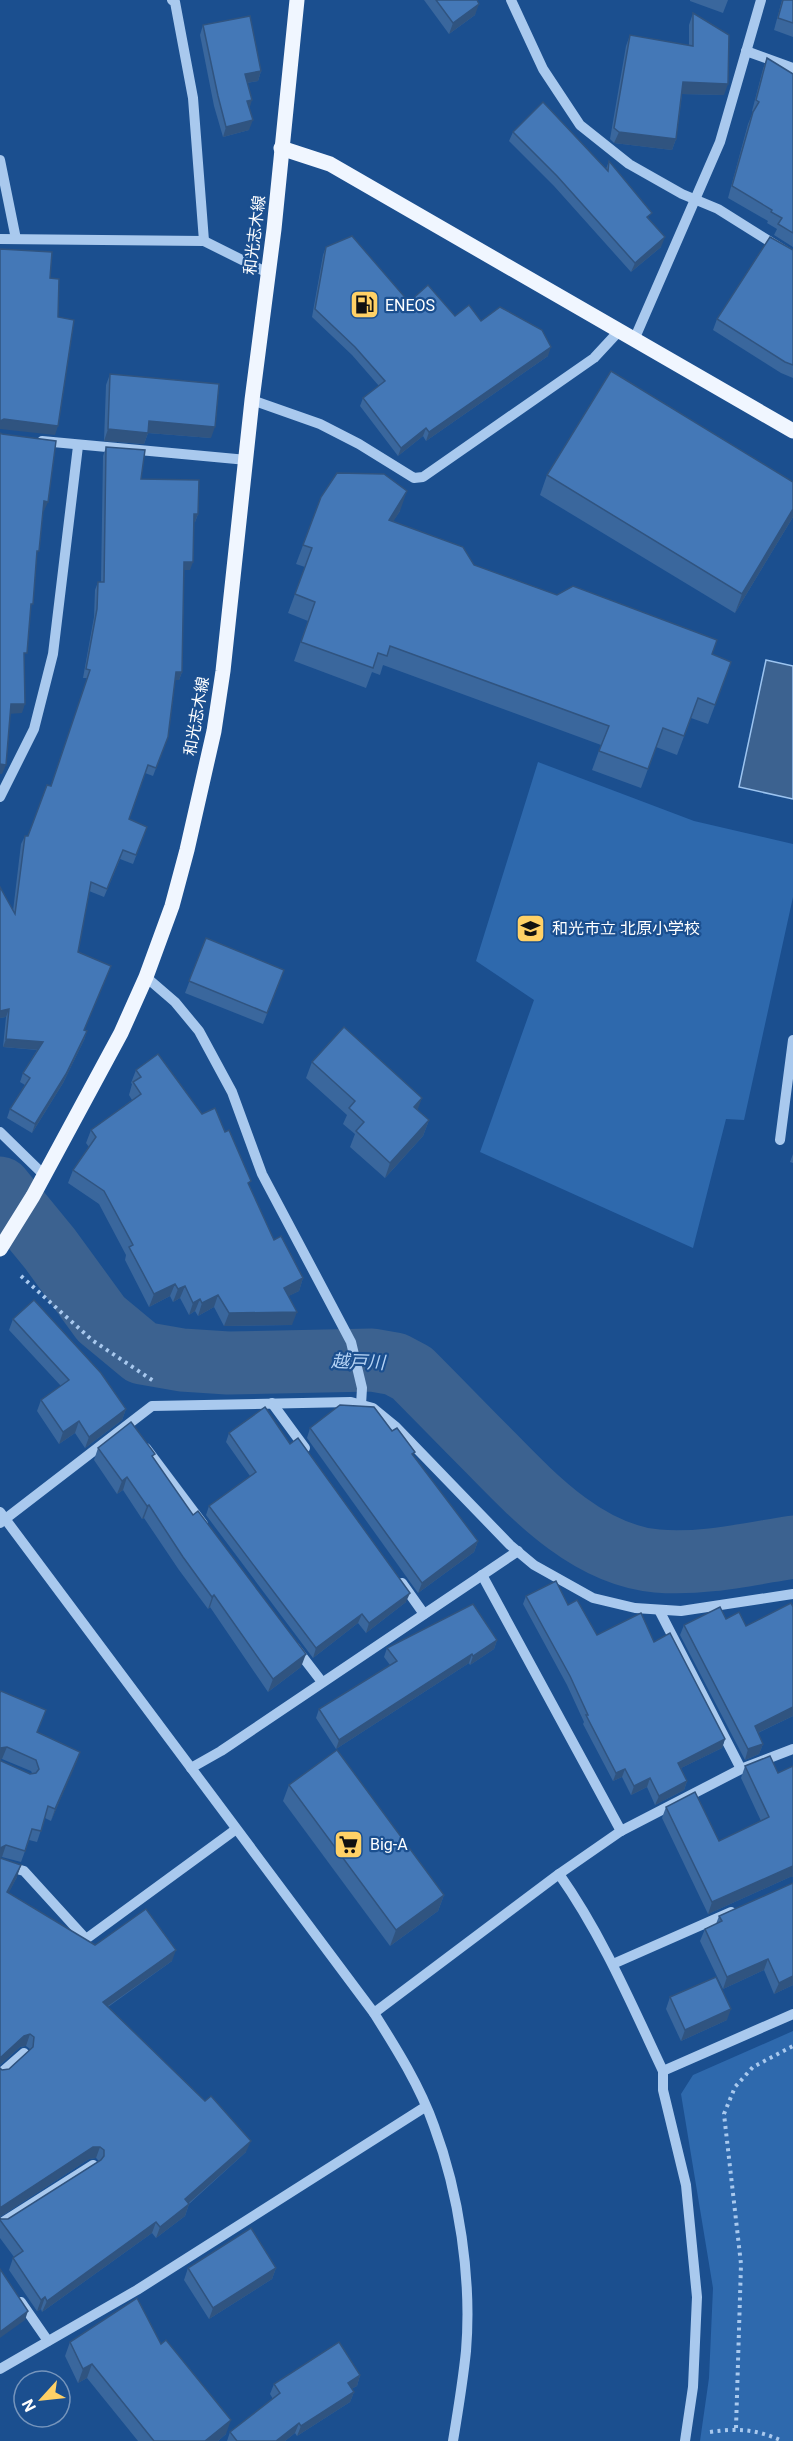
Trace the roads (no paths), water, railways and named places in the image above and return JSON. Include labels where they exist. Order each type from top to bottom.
[{"type":"main road","name":"和光志木線","points":[[3,1244],[33,1196],[121,1033],[146,977],[172,906],[214,731],[247,460],[297,0]]},
{"type":"main road","points":[[281,148],[330,164],[793,431]]},
{"type":"street","points":[[512,0],[543,69],[580,125],[629,164],[682,194],[718,209],[793,256]]},
{"type":"street","points":[[634,340],[720,142],[761,0]]},
{"type":"street","points":[[175,1],[192,98],[204,241]]},
{"type":"street","points":[[746,51],[793,68]]},
{"type":"street","points":[[0,160],[16,239]]},
{"type":"street","points":[[0,239],[204,241],[268,273]]},
{"type":"street","points":[[252,400],[320,423],[414,478],[423,477],[594,358],[619,331]]},
{"type":"street","points":[[33,440],[247,460]]},
{"type":"street","points":[[0,797],[34,729],[53,654],[78,446]]},
{"type":"street","points":[[146,977],[175,1002],[199,1031],[232,1092],[262,1174],[351,1342],[360,1376],[361,1405]]},
{"type":"street","points":[[780,1140],[793,1040]]},
{"type":"street","points":[[0,1132],[44,1175]]},
{"type":"street","points":[[454,2441],[466,2350],[466,2271],[457,2214],[434,2125],[393,2042],[374,2013],[2,1518],[152,1406],[328,1401],[373,1408],[395,1426],[534,1565],[593,1598],[635,1608],[681,1611],[793,1594]]},
{"type":"street","points":[[272,1403],[313,1460]]},
{"type":"street","points":[[128,1424],[135,1434]]},
{"type":"street","points":[[142,1443],[207,1529]]},
{"type":"street","points":[[191,1768],[222,1750],[518,1551]]},
{"type":"street","points":[[396,1575],[424,1614]]},
{"type":"street","points":[[482,1575],[621,1831]]},
{"type":"street","points":[[659,1610],[741,1769]]},
{"type":"street","points":[[286,1635],[322,1682]]},
{"type":"street","points":[[374,2013],[559,1874],[621,1831],[741,1769],[793,1749]]},
{"type":"street","points":[[0,1864],[24,1871],[86,1939],[235,1830]]},
{"type":"street","points":[[559,1874],[580,1904],[613,1964],[663,2071],[663,2090],[686,2185],[697,2297],[693,2387],[685,2439]]},
{"type":"street","points":[[613,1964],[740,1908]]},
{"type":"street","points":[[663,2071],[793,2014]]},
{"type":"street","points":[[0,2074],[24,2053]]},
{"type":"street","points":[[0,2370],[137,2290],[425,2107]]},
{"type":"street","points":[[0,2224],[93,2165]]},
{"type":"street","points":[[12,2288],[48,2341]]},
{"type":"waterway","name":"越戸川","points":[[0,1188],[50,1249],[101,1319],[142,1353],[182,1360],[228,1363],[372,1360],[395,1364],[412,1373],[542,1503],[584,1535],[607,1547],[631,1556],[674,1562],[725,1558],[793,1547]]},
{"type":"place","name":"ENEOS","points":[[364,305]]},
{"type":"place","name":"和光市立 北原小学校","points":[[531,928]]},
{"type":"place","name":"Big-A","points":[[349,1844]]}]
